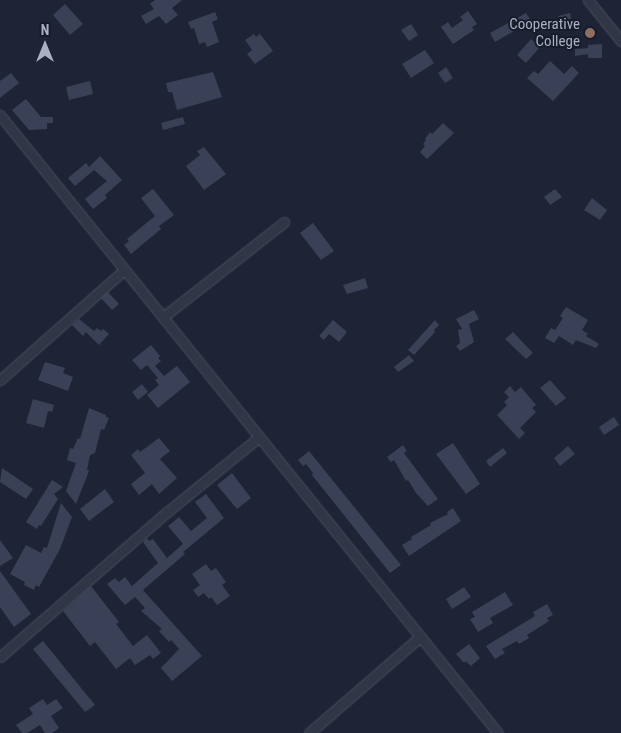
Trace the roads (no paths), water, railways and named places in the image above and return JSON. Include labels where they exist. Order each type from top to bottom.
[{"type":"street","points":[[588,0],[621,41]]},
{"type":"street","points":[[0,115],[498,733]]},
{"type":"street","points":[[163,318],[284,222]]},
{"type":"street","points":[[0,380],[124,270]]},
{"type":"street","points":[[0,657],[167,512],[259,437]]},
{"type":"street","points":[[310,733],[420,637]]},
{"type":"place","name":"Cooperative College","points":[[590,33]]}]
